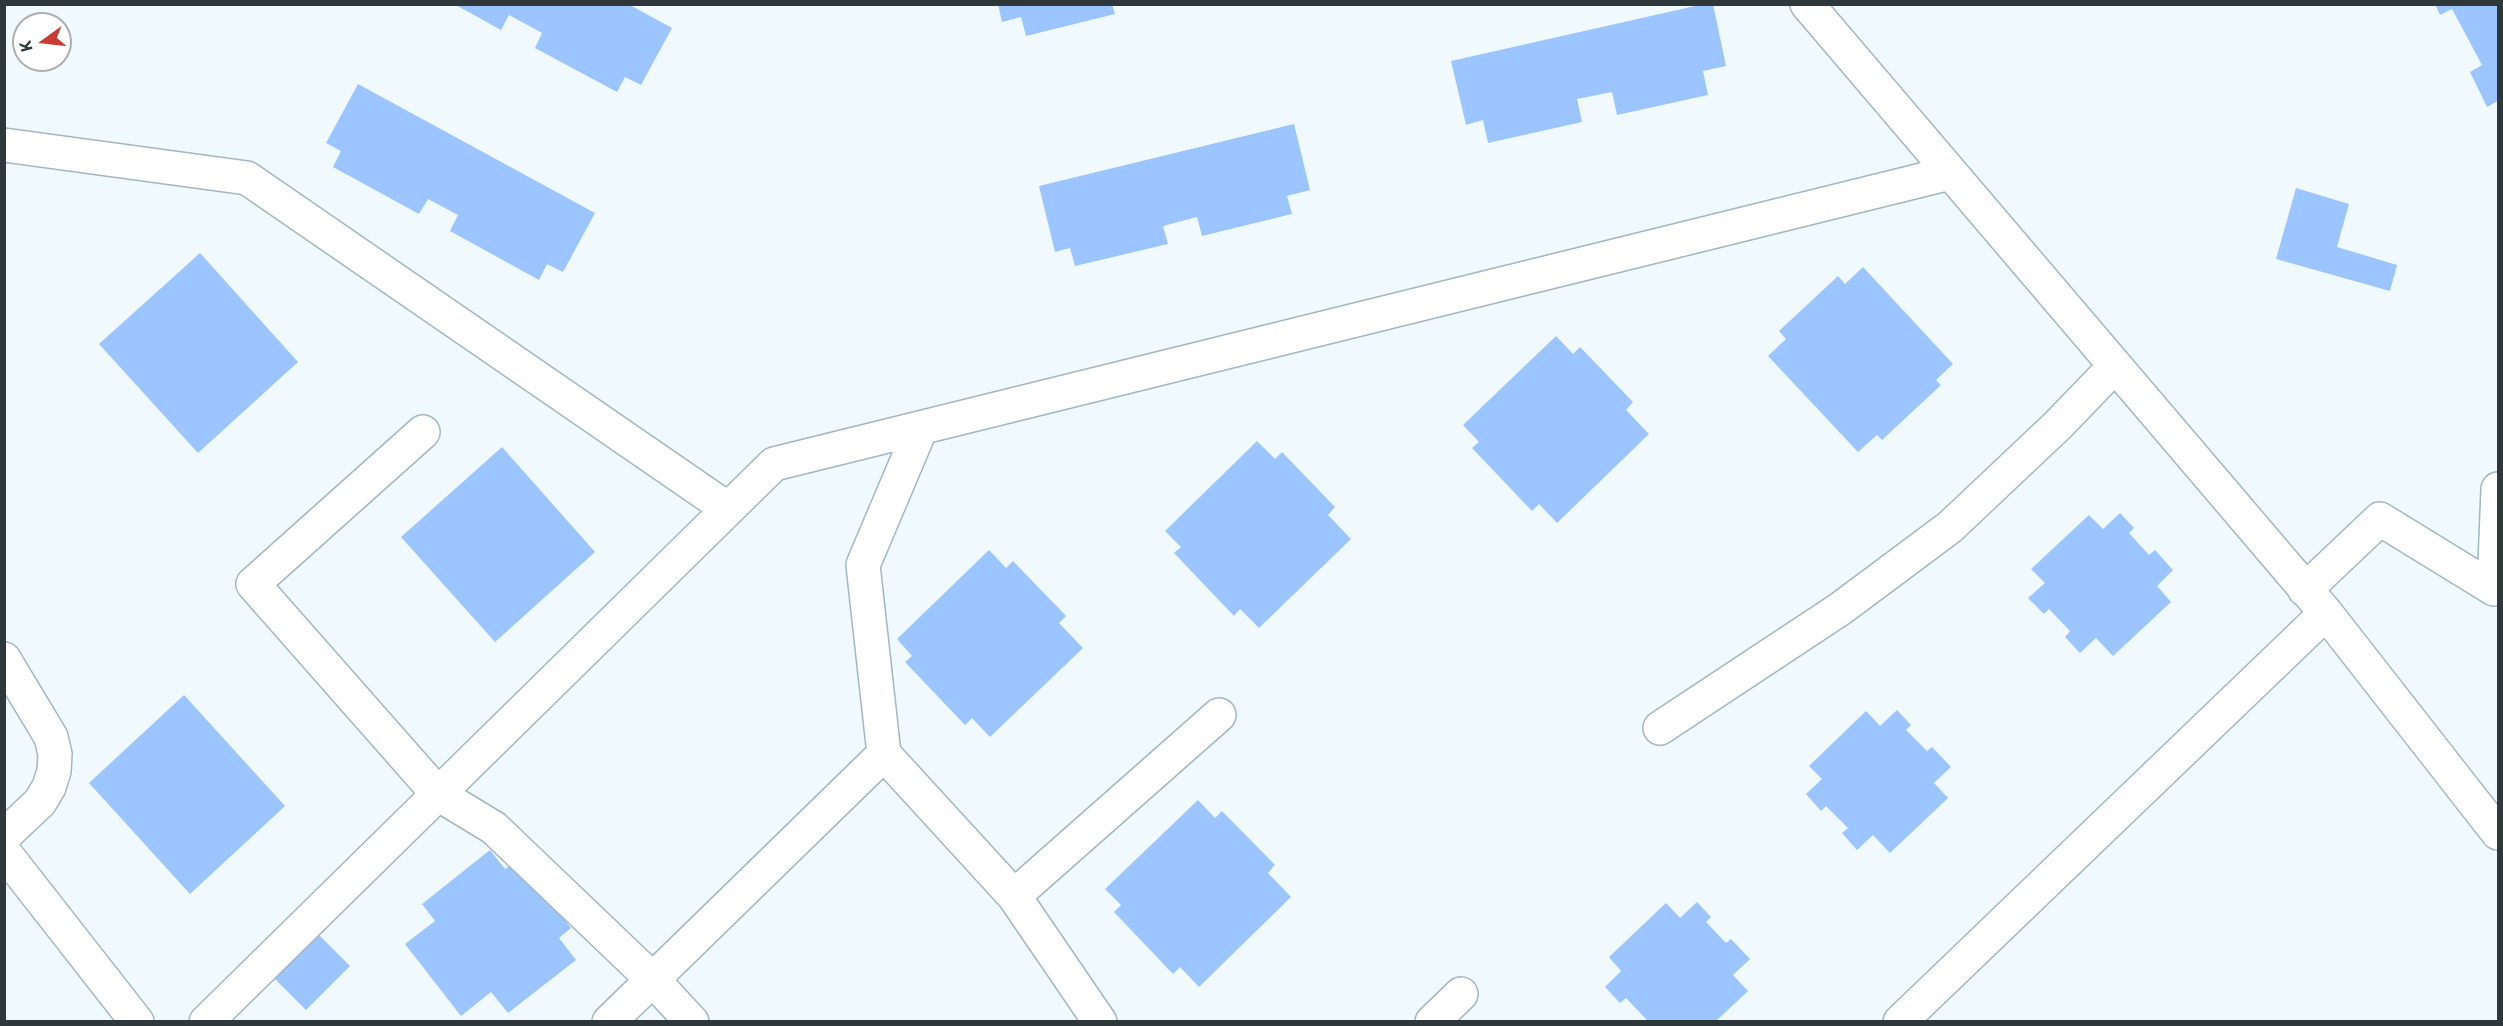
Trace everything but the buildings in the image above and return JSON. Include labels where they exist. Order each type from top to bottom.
[{"type":"street","points":[[1807,4],[2315,602],[2499,833]]},
{"type":"street","points":[[4,146],[248,178],[728,509]]},
{"type":"street","points":[[206,1022],[774,464],[1950,173]]},
{"type":"street","points":[[1660,728],[1840,609],[1950,527],[2058,425],[2115,366]]},
{"type":"street","points":[[921,428],[863,565],[884,754],[1014,897],[1100,1022]]},
{"type":"street","points":[[423,432],[253,584],[438,794],[494,828],[652,979],[692,1022]]},
{"type":"street","points":[[2496,594],[2499,489]]},
{"type":"street","points":[[1900,1022],[2315,602],[2380,519],[2496,594]]},
{"type":"street","points":[[4,660],[51,737],[55,754],[54,771],[49,788],[40,802],[4,836]]},
{"type":"street","points":[[1014,897],[1219,715]]},
{"type":"street","points":[[609,1022],[884,754]]},
{"type":"street","points":[[4,852],[137,1022]]},
{"type":"street","points":[[1432,1022],[1461,994]]}]
